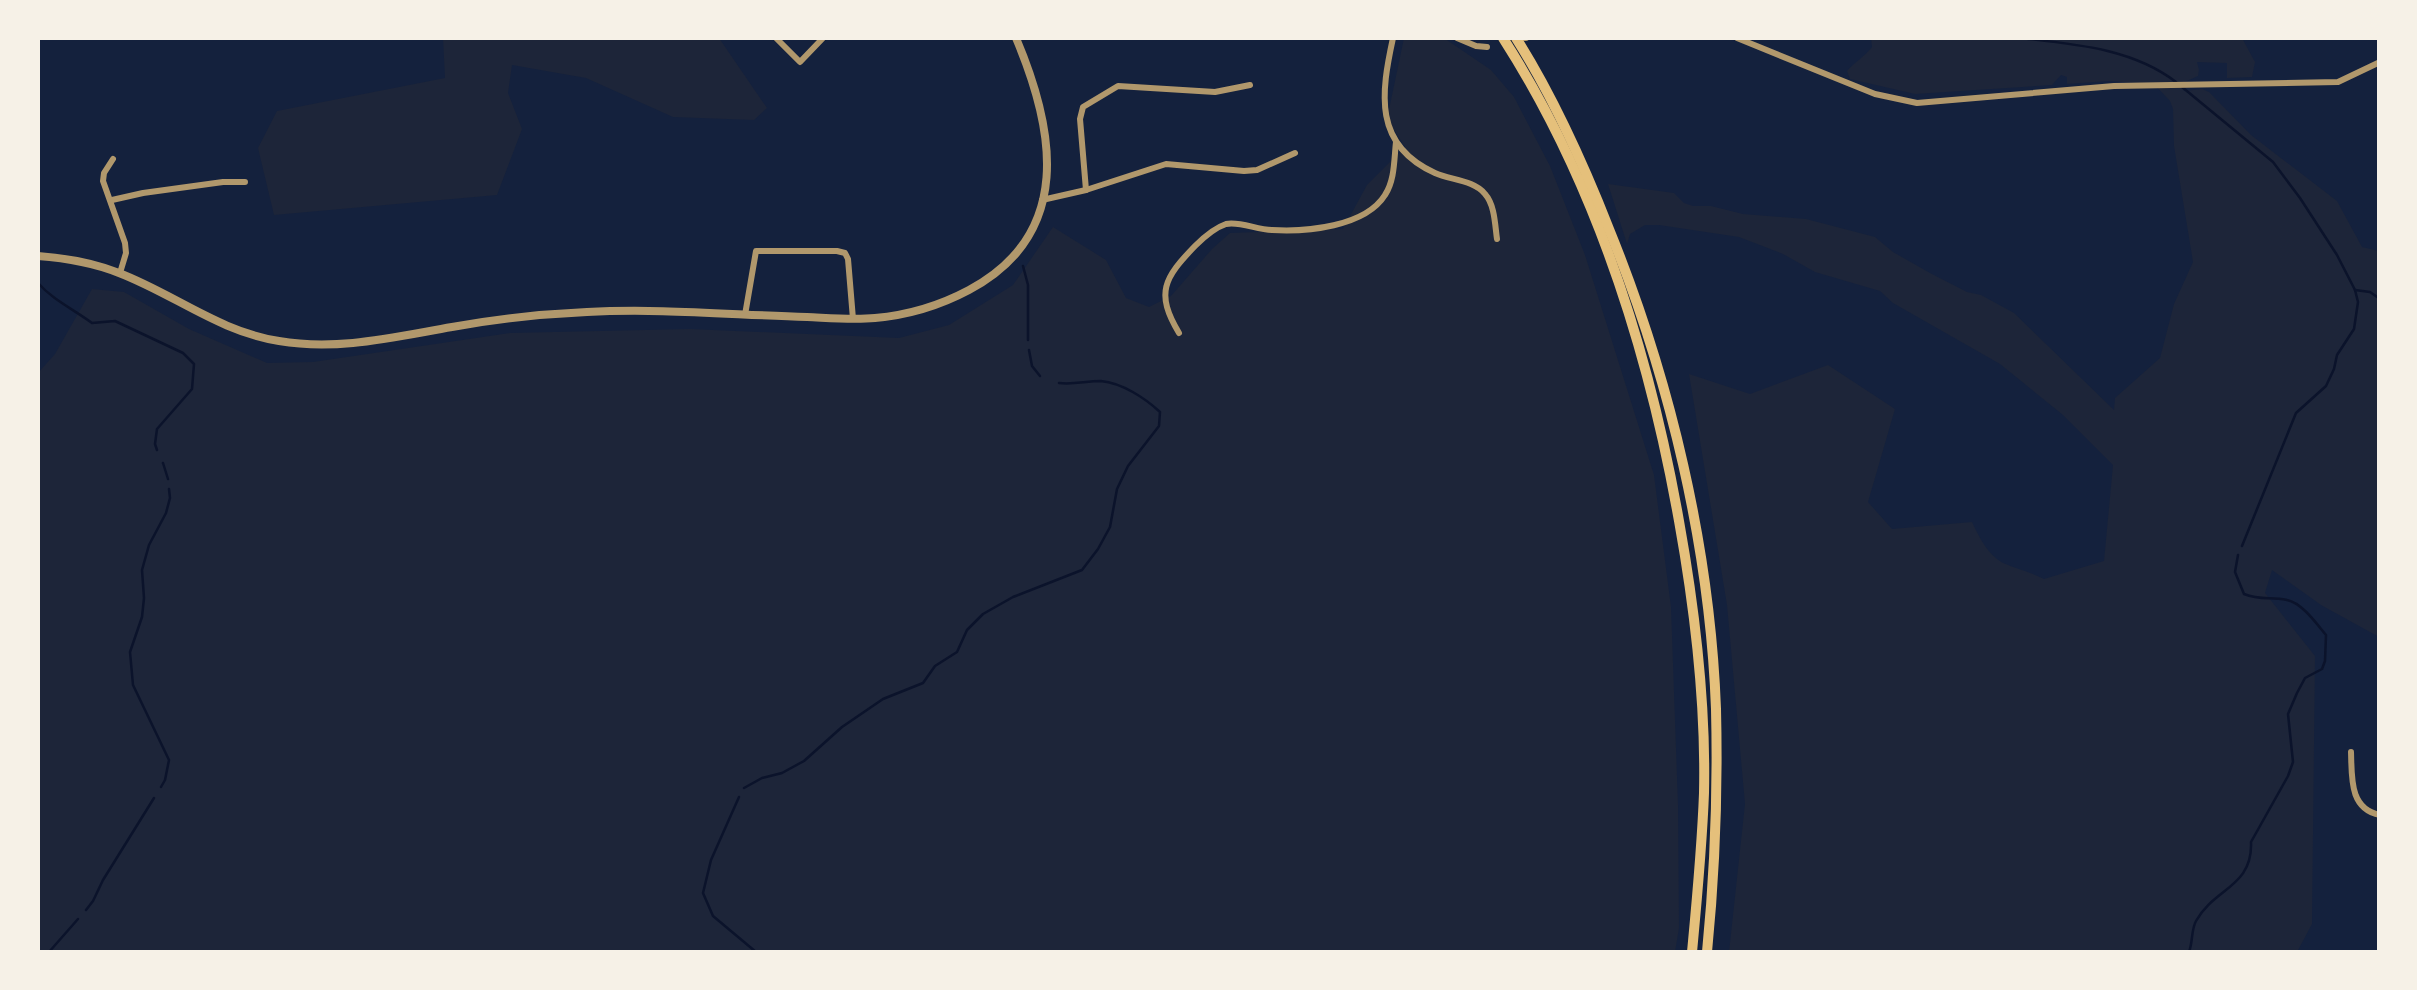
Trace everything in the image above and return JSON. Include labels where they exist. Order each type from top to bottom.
[{"type":"highway","points":[[1503,38],[1557,134],[1607,251],[1654,396],[1670,470],[1696,625],[1701,706],[1704,790],[1692,952]]},
{"type":"highway","points":[[1516,38],[1568,132],[1612,236],[1644,319],[1677,439],[1698,543],[1716,705],[1714,873],[1707,952]]},
{"type":"street","points":[[776,38],[800,62],[823,38]]},
{"type":"street","points":[[38,256],[121,269],[231,328],[278,341],[319,345],[385,340],[522,316],[646,310],[853,319],[925,309],[990,278],[1010,262],[1033,230],[1047,170],[1044,128],[1039,101],[1016,38]]},
{"type":"street","points":[[1393,38],[1383,103],[1396,142],[1429,170],[1485,193],[1497,239]]},
{"type":"street","points":[[1457,38],[1487,47]]},
{"type":"street","points":[[1736,38],[1875,94],[1917,103],[2114,86],[2338,82],[2380,62]]},
{"type":"street","points":[[1086,190],[1080,119],[1083,108],[1118,86],[1216,92],[1250,85]]},
{"type":"street","points":[[1179,333],[1170,318],[1166,286],[1170,274],[1200,241],[1226,224],[1294,230],[1348,221],[1384,196],[1393,174],[1396,142]]},
{"type":"street","points":[[1042,200],[1166,164],[1244,172],[1295,153]]},
{"type":"street","points":[[113,158],[103,181],[125,244],[121,269]]},
{"type":"street","points":[[112,200],[143,192],[245,182]]},
{"type":"street","points":[[745,316],[756,250],[837,251],[845,253],[848,260],[853,319]]},
{"type":"street","points":[[2351,752],[2356,800],[2368,812],[2380,815]]},
{"type":"shaded area","points":[[443,38],[719,38],[767,108],[754,120],[673,117],[586,78],[512,65],[508,93],[522,129],[497,195],[274,215],[258,148],[277,111],[445,78]]},
{"type":"shaded area","points":[[1404,38],[1444,38],[1491,70],[1514,97],[1550,166],[1585,255],[1654,475],[1671,607],[1678,805],[1679,928],[1675,952],[38,952],[38,373],[55,354],[92,289],[124,292],[189,329],[267,363],[313,362],[510,333],[690,329],[899,338],[949,325],[1013,285],[1053,227],[1106,260],[1126,298],[1149,307],[1171,296],[1230,233],[1343,229],[1367,185],[1405,147],[1387,119]]},
{"type":"shaded area","points":[[1871,38],[2242,38],[2255,62],[2252,77],[2227,78],[2227,63],[2197,62],[2198,76],[2180,84],[2184,91],[2209,92],[2251,135],[2337,201],[2362,247],[2379,251],[2379,637],[2321,605],[2272,570],[2265,593],[2315,656],[2312,924],[2297,952],[1729,952],[1745,804],[1727,605],[1689,374],[1750,394],[1828,365],[1895,409],[1868,502],[1892,529],[1972,522],[1998,560],[2044,579],[2104,561],[2113,465],[2063,415],[2000,364],[1893,303],[1880,291],[1815,272],[1739,237],[1645,225],[1630,234],[1627,244],[1608,184],[1674,193],[1693,206],[1806,219],[1875,237],[1930,273],[2014,313],[2114,410],[2115,398],[2160,358],[2174,304],[2193,262],[2174,146],[2173,109],[2154,84],[2067,84],[2067,77],[2061,75],[2052,85],[1915,94],[1850,79],[1847,71],[1872,47]]},
{"type":"waterway","points":[[2020,38],[2121,55],[2176,82]]},
{"type":"waterway","points":[[2182,87],[2273,162],[2337,255],[2358,302],[2354,329],[2337,355],[2326,386],[2296,413],[2242,546]]},
{"type":"waterway","points":[[1023,266],[1028,285],[1028,340]]},
{"type":"waterway","points":[[38,283],[92,323],[115,321],[183,353],[194,364],[192,389],[157,429],[157,450]]},
{"type":"waterway","points":[[2355,290],[2370,292],[2380,299]]},
{"type":"waterway","points":[[1029,350],[1032,366],[1040,376]]},
{"type":"waterway","points":[[744,788],[804,761],[842,727],[883,699],[923,683],[935,666],[957,652],[967,630],[983,614],[1013,597],[1082,570],[1110,527],[1117,489],[1128,466],[1159,426],[1160,412],[1133,392],[1109,382],[1059,383]]},
{"type":"waterway","points":[[163,463],[168,479]]},
{"type":"waterway","points":[[161,787],[169,760],[133,685],[130,652],[142,617],[142,570],[149,545],[166,513],[169,489]]},
{"type":"waterway","points":[[2189,952],[2196,921],[2246,869],[2251,842],[2293,762],[2288,714],[2305,678],[2322,669],[2325,661],[2326,635],[2303,609],[2287,600],[2244,594],[2235,572],[2238,555]]},
{"type":"waterway","points":[[739,797],[711,860],[703,893],[713,916],[756,952]]},
{"type":"waterway","points":[[86,910],[154,798]]},
{"type":"waterway","points":[[49,952],[78,919]]}]
